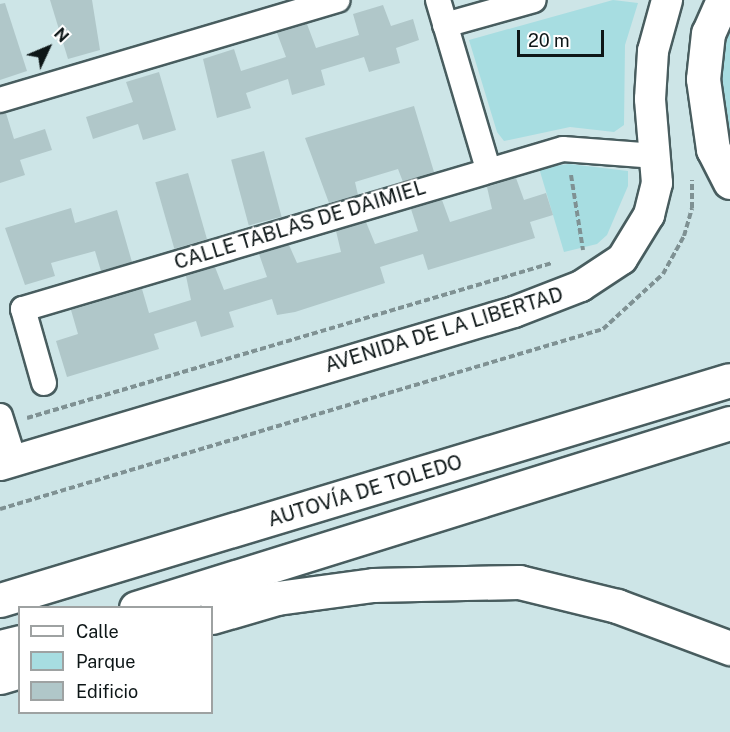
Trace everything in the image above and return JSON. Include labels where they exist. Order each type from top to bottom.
[{"type":"highway","points":[[723,0],[708,33],[703,79],[713,149],[730,182]]},
{"type":"highway","name":"AUTOVÍA DE TOLEDO","points":[[0,600],[730,380]]},
{"type":"highway","points":[[142,606],[730,423]]},
{"type":"highway","points":[[213,617],[277,598],[373,585],[519,582],[617,606],[730,648]]},
{"type":"highway","points":[[0,647],[18,642]]},
{"type":"highway","points":[[0,677],[18,672]]},
{"type":"street","points":[[0,100],[337,0]]},
{"type":"street","points":[[438,0],[488,169]]},
{"type":"street","points":[[445,25],[534,0]]},
{"type":"street","name":"AVENIDA DE LA LIBERTAD","points":[[7,463],[514,312],[581,286],[635,243],[657,183],[653,51],[666,0]]},
{"type":"street","name":"CALLE TABLAS DE DAIMIEL","points":[[44,383],[23,309],[563,148],[656,156]]},
{"type":"street","points":[[1,420],[7,463]]},
{"type":"path","points":[[563,148],[581,216],[584,254]]},
{"type":"path","points":[[573,257],[593,251]]},
{"type":"path","points":[[1,420],[561,260]]},
{"type":"green space","points":[[613,0],[638,3],[625,45],[624,125],[614,132],[570,127],[504,141],[497,132],[469,40]]},
{"type":"green space","points":[[730,24],[730,142],[718,100],[720,55]]},
{"type":"green space","points":[[569,164],[628,171],[628,186],[607,235],[597,244],[564,252],[539,168]]},
{"type":"building","points":[[50,0],[92,0],[100,50],[68,59]]},
{"type":"building","points":[[5,3],[27,71],[0,80],[0,4]]},
{"type":"building","points":[[383,5],[391,26],[413,19],[419,40],[396,48],[400,63],[369,72],[364,57],[321,70],[325,85],[292,95],[288,79],[246,93],[251,108],[217,118],[203,59],[234,49],[241,71],[286,57],[277,33],[307,24],[316,48],[359,35],[353,14]]},
{"type":"building","points":[[159,72],[176,130],[143,140],[138,124],[93,139],[86,117],[133,102],[126,82]]},
{"type":"building","points":[[414,106],[434,172],[403,182],[398,169],[355,182],[358,195],[329,203],[305,138]]},
{"type":"building","points":[[6,113],[14,139],[45,129],[52,150],[20,160],[25,175],[0,183],[0,114]]},
{"type":"building","points":[[264,151],[282,217],[249,225],[231,160]]},
{"type":"building","points":[[188,173],[207,239],[174,249],[155,182]]},
{"type":"building","points":[[516,178],[524,200],[546,193],[553,215],[530,222],[535,238],[428,270],[423,254],[380,267],[385,283],[295,312],[277,315],[272,299],[229,312],[234,327],[201,337],[196,321],[154,334],[159,349],[67,377],[56,341],[78,334],[71,310],[142,289],[149,313],[191,300],[186,276],[215,267],[224,290],[267,277],[259,254],[289,245],[297,263],[341,252],[336,231],[366,222],[375,244],[418,231],[411,209],[442,200],[450,222],[492,209],[487,187]]},
{"type":"building","points":[[71,208],[75,223],[117,210],[132,262],[101,271],[95,251],[51,263],[55,276],[25,285],[5,228]]}]
